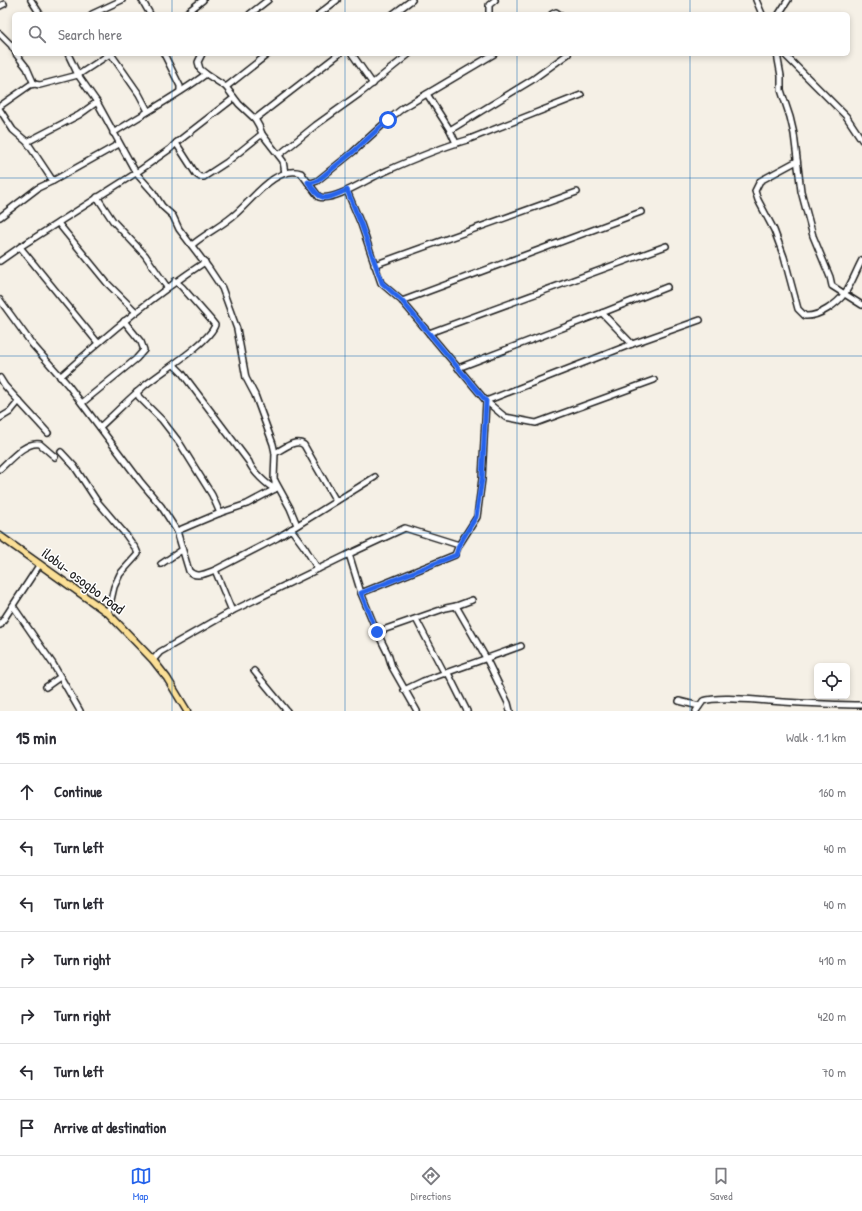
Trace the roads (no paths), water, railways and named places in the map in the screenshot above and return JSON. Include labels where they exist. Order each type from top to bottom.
[{"type":"main road","name":"ilobu- osogbo road","points":[[0,536],[108,613],[153,660],[167,678],[187,711]]},
{"type":"street","points":[[31,0],[39,12]]},
{"type":"street","points":[[96,12],[122,0]]},
{"type":"street","points":[[142,0],[149,12]]},
{"type":"street","points":[[187,12],[203,0]]},
{"type":"street","points":[[253,12],[268,0]]},
{"type":"street","points":[[322,12],[337,0]]},
{"type":"street","points":[[489,12],[489,5],[495,0]]},
{"type":"street","points":[[756,0],[761,12]]},
{"type":"street","points":[[780,12],[788,0]]},
{"type":"street","points":[[396,12],[409,1]]},
{"type":"street","points":[[0,34],[12,47]]},
{"type":"street","points":[[18,56],[27,68],[34,84]]},
{"type":"street","points":[[69,56],[78,75],[97,102],[136,173],[153,192],[162,206],[173,216],[180,229],[216,278],[225,296],[237,329],[246,378],[255,395],[275,453],[274,479],[277,488],[297,525]]},
{"type":"street","points":[[0,106],[34,84],[40,85],[78,75],[108,56]]},
{"type":"street","points":[[112,56],[139,94],[148,111]]},
{"type":"street","points":[[165,56],[180,86],[180,91]]},
{"type":"street","points":[[201,56],[198,62],[200,69],[226,87],[238,104],[255,119],[262,134],[283,161],[285,173]]},
{"type":"street","points":[[226,87],[265,56]]},
{"type":"street","points":[[255,119],[336,56]]},
{"type":"street","points":[[353,56],[373,84]]},
{"type":"street","points":[[279,155],[373,84],[407,56]]},
{"type":"street","points":[[308,182],[311,183],[317,181],[403,108],[491,56]]},
{"type":"street","points":[[450,130],[532,80],[565,56]]},
{"type":"street","points":[[777,56],[782,90],[790,117],[801,191],[814,236],[832,286],[862,305]]},
{"type":"street","points":[[786,56],[846,116],[862,140]]},
{"type":"street","points":[[113,133],[169,100],[206,74]]},
{"type":"street","points":[[427,94],[450,130],[456,143]]},
{"type":"street","points":[[192,245],[207,233],[215,230],[235,215],[269,182],[285,173],[292,171],[301,173],[319,197],[327,198],[382,173],[581,95]]},
{"type":"street","points":[[0,261],[136,173],[234,98]]},
{"type":"street","points":[[27,142],[80,115],[97,102]]},
{"type":"street","points":[[0,110],[13,130],[27,142],[52,180]]},
{"type":"street","points":[[176,142],[196,174],[200,177],[204,177],[227,162],[262,134]]},
{"type":"street","points":[[0,218],[38,188],[119,144]]},
{"type":"street","points":[[797,161],[760,181],[755,191],[758,200],[774,230],[784,257],[798,309],[805,316],[822,313],[844,294],[862,260]]},
{"type":"street","points":[[347,190],[382,283],[402,301],[486,401],[505,417],[536,423],[654,380]]},
{"type":"street","points":[[374,265],[578,192]]},
{"type":"street","points":[[97,197],[113,221],[145,255],[167,287]]},
{"type":"street","points":[[402,301],[642,212]]},
{"type":"street","points":[[58,223],[107,284],[136,312]]},
{"type":"street","points":[[429,333],[666,246]]},
{"type":"street","points":[[20,247],[98,343]]},
{"type":"street","points":[[60,377],[124,321],[175,281],[205,262]]},
{"type":"street","points":[[100,427],[137,392],[161,373],[174,365],[207,337],[213,329],[215,325],[175,281]]},
{"type":"street","points":[[458,368],[666,287]]},
{"type":"street","points":[[0,300],[32,344],[82,403],[140,480],[162,506],[177,531],[187,568],[192,574],[198,576],[215,570],[291,529],[376,477]]},
{"type":"street","points":[[602,313],[614,323],[632,344]]},
{"type":"street","points":[[486,401],[632,344],[700,320]]},
{"type":"street","points":[[82,403],[136,359],[144,350],[141,342],[124,321]]},
{"type":"street","points":[[174,365],[182,373],[249,462],[252,469],[270,487],[277,488]]},
{"type":"street","points":[[0,378],[48,433]]},
{"type":"street","points":[[137,392],[139,397],[162,420],[179,442],[212,495],[220,513]]},
{"type":"street","points":[[0,418],[10,412],[19,401]]},
{"type":"street","points":[[361,593],[456,555],[459,545],[476,517],[482,479],[486,401]]},
{"type":"street","points":[[275,453],[296,442],[302,443],[336,501]]},
{"type":"street","points":[[0,469],[26,447],[33,444],[40,444],[55,457]]},
{"type":"street","points":[[61,452],[74,466],[97,501],[126,535],[138,554],[120,574],[114,587],[108,613]]},
{"type":"street","points":[[177,531],[220,513],[247,504],[277,488]]},
{"type":"street","points":[[153,660],[160,652],[232,611],[405,528],[459,545]]},
{"type":"street","points":[[291,529],[306,548],[318,569]]},
{"type":"street","points":[[161,564],[182,550]]},
{"type":"street","points":[[349,554],[361,593],[388,654],[392,667],[417,711]]},
{"type":"street","points":[[0,624],[40,564]]},
{"type":"street","points":[[215,570],[232,611]]},
{"type":"street","points":[[377,632],[472,600]]},
{"type":"street","points":[[13,606],[53,664],[80,711]]},
{"type":"street","points":[[456,606],[486,658],[508,702],[510,711]]},
{"type":"street","points":[[416,619],[467,711]]},
{"type":"street","points":[[404,690],[521,646]]},
{"type":"street","points":[[254,671],[287,711]]},
{"type":"street","points":[[46,687],[60,677]]},
{"type":"street","points":[[679,701],[698,709],[703,701],[715,699],[753,699],[862,705]]}]
